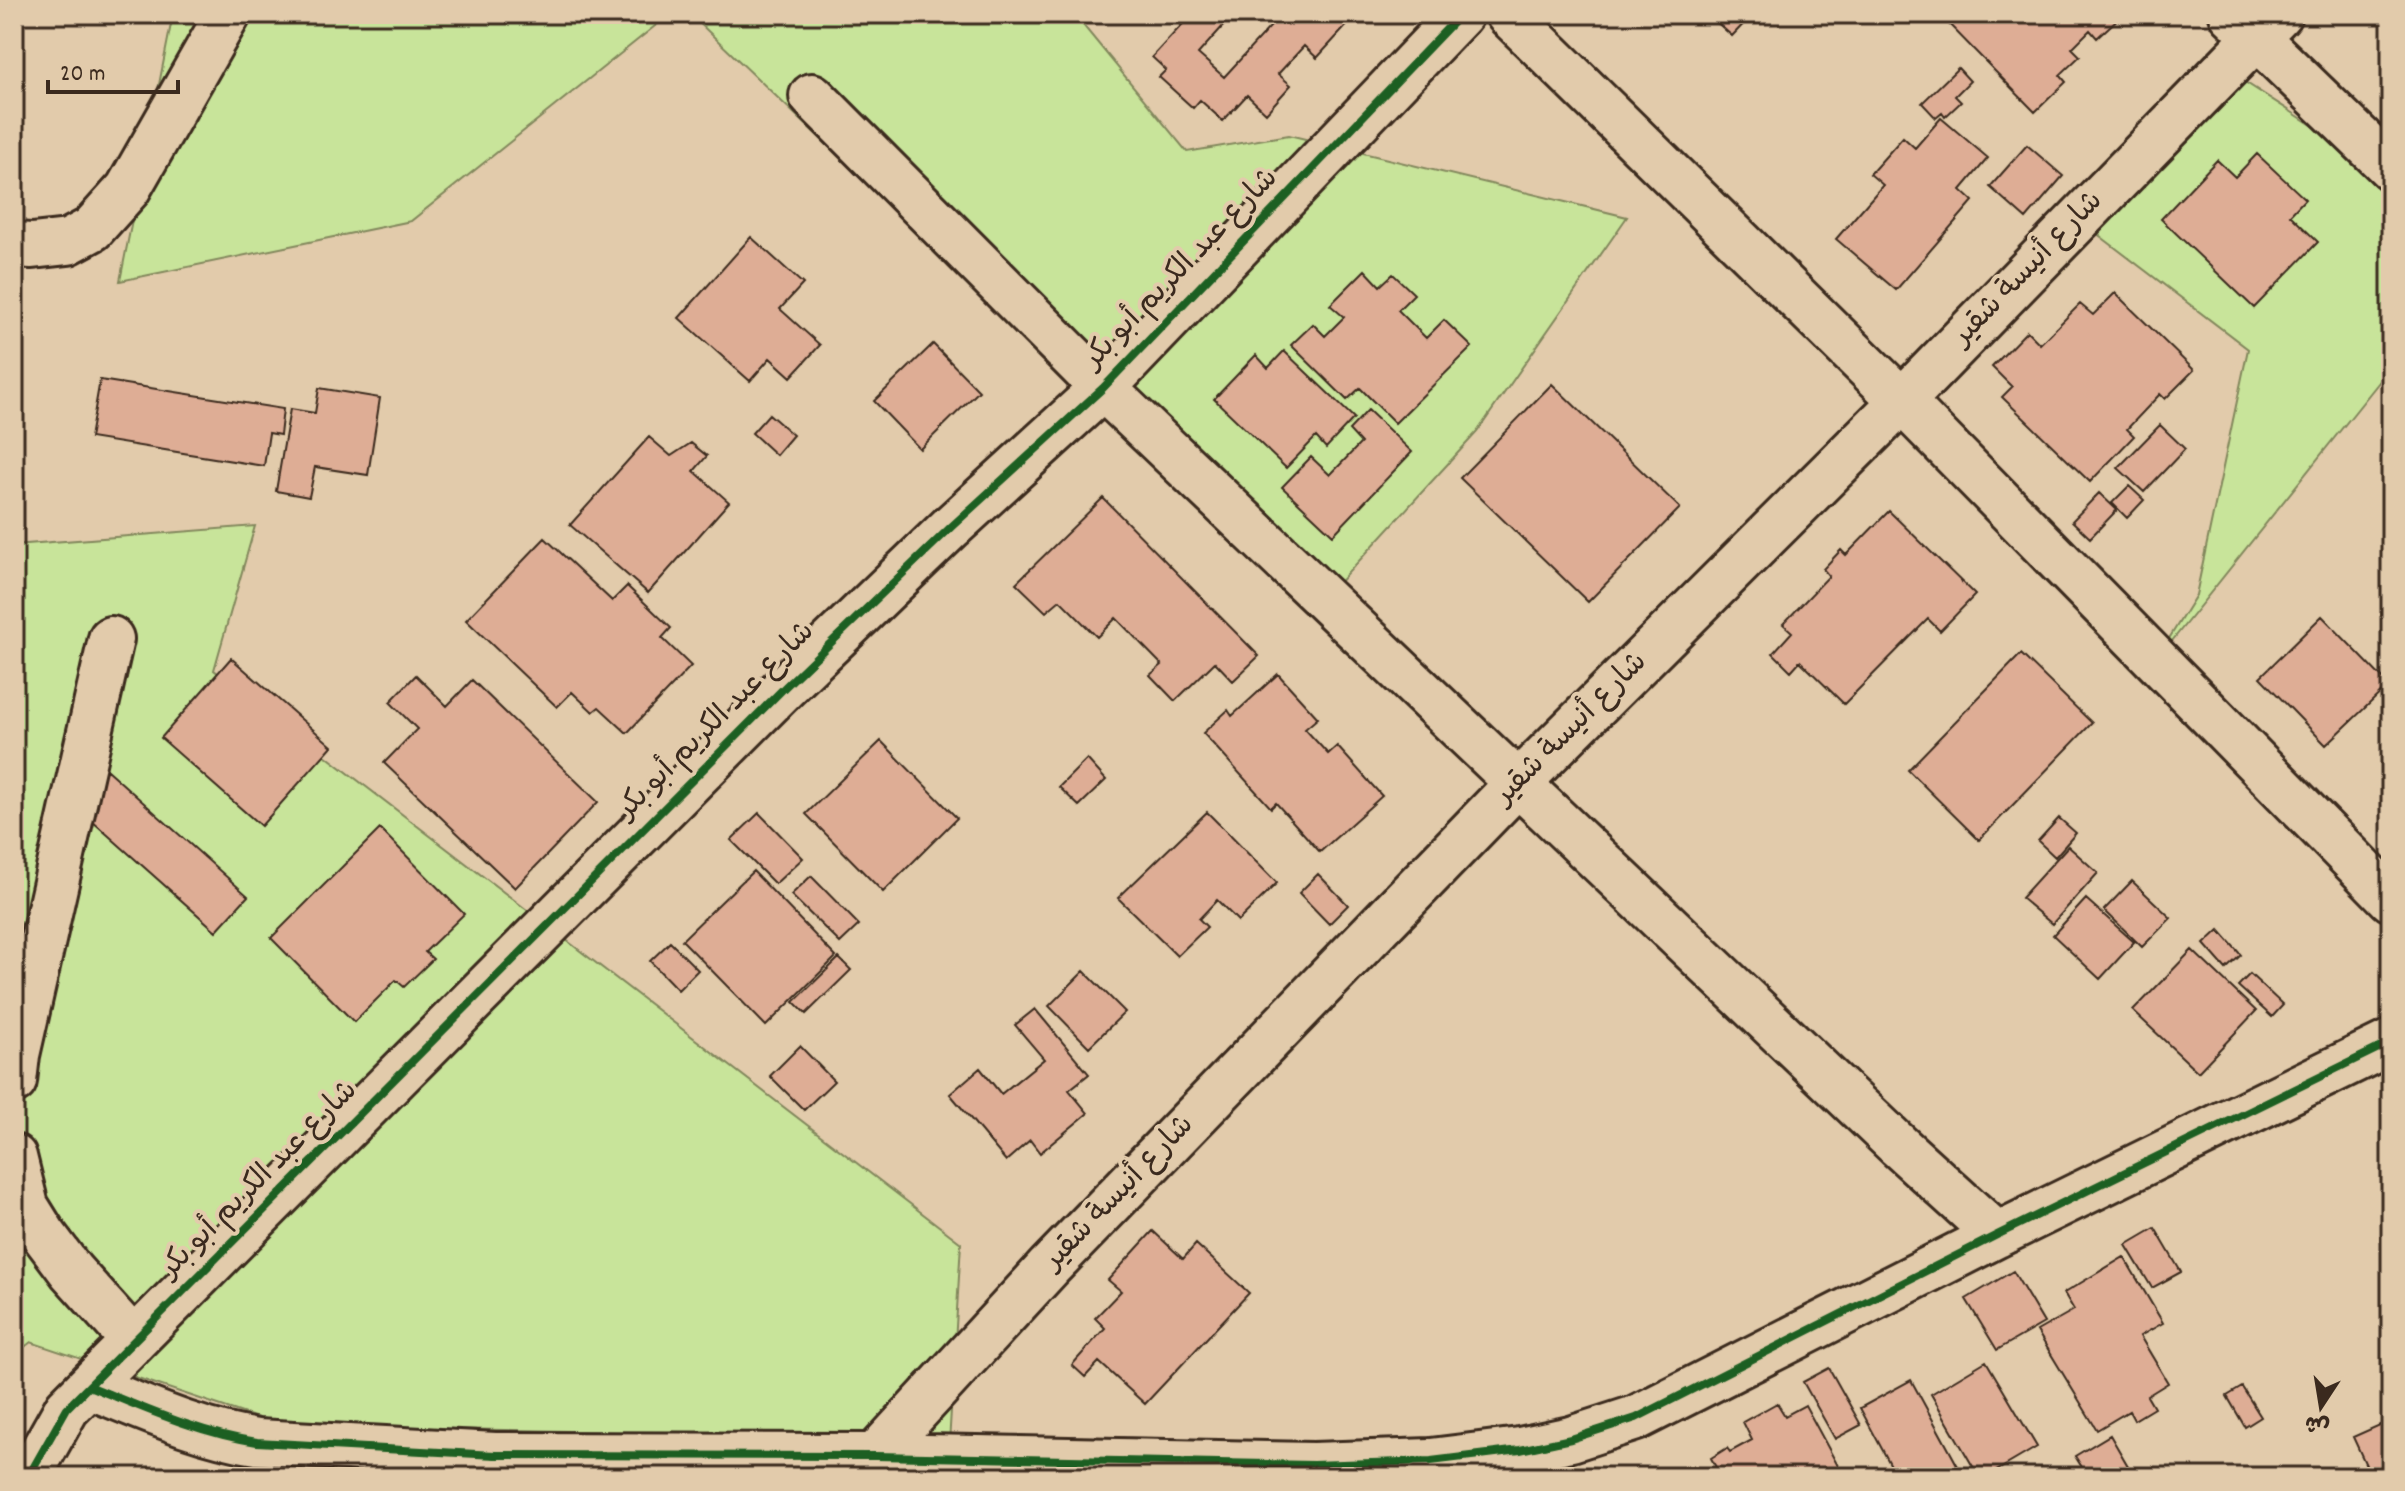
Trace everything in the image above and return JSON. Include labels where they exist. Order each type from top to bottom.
[{"type":"street","points":[[14,245],[68,242],[92,229],[128,189],[228,14]]},
{"type":"street","name":"شارع عبد الكريم أبو بكر","points":[[25,1477],[78,1397],[785,687],[962,517],[1103,388],[1461,14]]},
{"type":"street","points":[[1508,14],[1902,401],[2391,899]]},
{"type":"street","points":[[2255,22],[2391,168]]},
{"type":"street","name":"شارع أنيسة شقير","points":[[875,1456],[1049,1267],[1518,783],[1902,401],[2255,22]]},
{"type":"street","points":[[812,96],[1103,388],[1899,1146],[1997,1235]]},
{"type":"street","points":[[14,1081],[17,1055],[111,639]]},
{"type":"street","points":[[78,1397],[231,1438],[257,1442],[495,1455],[875,1456],[1313,1465],[1431,1461],[1520,1450],[1571,1439],[1636,1418],[1997,1235],[2391,1042]]},
{"type":"street","points":[[14,1157],[26,1206],[44,1235],[71,1271],[134,1341]]},
{"type":"street","name":"شارع عبد الكريم أبو بكر","points":[[14,1435],[78,1397]]},
{"type":"green space","points":[[173,14],[670,14],[411,221],[120,281]]},
{"type":"green space","points":[[690,14],[1074,14],[1187,152],[1289,135],[1627,217],[1477,432],[1314,610]]},
{"type":"green space","points":[[2206,57],[2391,176],[2391,367],[2152,666],[2196,595],[2248,349],[2062,207]]},
{"type":"green space","points":[[255,526],[214,670],[961,1243],[947,1477],[691,1477],[625,1432],[281,1426],[31,1342],[14,1355],[14,545]]},
{"type":"building","points":[[1192,14],[1234,14],[1198,54],[1224,77],[1282,14],[1343,14],[1351,21],[1317,58],[1304,46],[1278,74],[1291,85],[1266,113],[1247,95],[1223,121],[1200,100],[1193,108],[1159,77],[1166,70],[1152,57]]},
{"type":"building","points":[[1717,14],[1753,14],[1732,36],[1713,19]]},
{"type":"building","points":[[1939,14],[2123,14],[2097,38],[2090,30],[2072,48],[2080,56],[2060,75],[2066,82],[2035,112]]},
{"type":"building","points":[[1958,68],[1970,81],[1955,96],[1961,102],[1945,117],[1942,113],[1936,118],[1922,103]]},
{"type":"building","points":[[1941,118],[1988,158],[1961,190],[1973,201],[1896,290],[1836,239],[1883,185],[1870,174],[1903,137],[1915,148]]},
{"type":"building","points":[[2027,145],[2063,176],[2026,219],[1990,187]]},
{"type":"building","points":[[2257,154],[2305,199],[2290,215],[2318,242],[2254,308],[2161,219],[2217,160],[2235,177]]},
{"type":"building","points":[[751,237],[803,284],[780,309],[820,345],[791,377],[770,358],[750,381],[679,318]]},
{"type":"building","points":[[1365,270],[1380,286],[1393,274],[1414,294],[1398,310],[1426,338],[1444,320],[1472,347],[1395,423],[1360,388],[1347,400],[1291,345],[1313,324],[1325,336],[1344,317],[1330,305]]},
{"type":"building","points":[[2115,293],[2194,370],[2165,399],[2160,394],[2127,429],[2134,436],[2090,482],[2002,397],[2012,387],[1992,367],[2027,331],[2040,344],[2080,304],[2093,315]]},
{"type":"building","points":[[933,344],[979,391],[920,449],[874,401]]},
{"type":"building","points":[[1284,351],[1354,418],[1326,448],[1316,437],[1286,468],[1214,399],[1256,355],[1268,368]]},
{"type":"building","points":[[100,380],[283,409],[280,435],[269,433],[264,466],[90,438]]},
{"type":"building","points":[[1552,384],[1680,508],[1588,602],[1460,478]]},
{"type":"building","points":[[319,388],[380,398],[368,475],[315,467],[309,497],[276,491],[290,409],[315,413]]},
{"type":"building","points":[[1368,410],[1412,452],[1333,535],[1282,487],[1311,457],[1330,475],[1361,443],[1349,430]]},
{"type":"building","points":[[769,414],[793,435],[776,455],[752,433]]},
{"type":"building","points":[[2160,425],[2185,449],[2144,492],[2118,468]]},
{"type":"building","points":[[649,437],[671,456],[691,443],[707,456],[694,471],[729,502],[648,593],[570,525]]},
{"type":"building","points":[[2129,486],[2144,500],[2127,518],[2112,503]]},
{"type":"building","points":[[2099,493],[2117,510],[2090,538],[2072,521]]},
{"type":"building","points":[[1103,498],[1259,656],[1233,681],[1215,662],[1175,701],[1150,675],[1162,665],[1116,618],[1097,637],[1060,600],[1046,612],[1016,583]]},
{"type":"building","points":[[1889,511],[1975,595],[1940,631],[1928,619],[1844,704],[1800,661],[1791,671],[1773,653],[1792,632],[1783,624],[1829,576],[1823,569],[1841,550],[1846,555]]},
{"type":"building","points":[[545,538],[612,601],[627,586],[671,628],[662,638],[691,666],[627,733],[599,707],[593,712],[572,692],[557,707],[466,620]]},
{"type":"building","points":[[2322,616],[2389,685],[2326,745],[2260,677]]},
{"type":"building","points":[[2021,654],[2092,723],[1979,840],[1908,770]]},
{"type":"building","points":[[231,658],[332,746],[261,826],[161,738]]},
{"type":"building","points":[[1278,674],[1318,718],[1305,729],[1328,754],[1337,746],[1382,796],[1320,852],[1276,803],[1271,808],[1203,733],[1228,710],[1232,716]]},
{"type":"building","points":[[416,675],[447,706],[472,680],[598,802],[515,888],[384,763],[417,729],[390,702]]},
{"type":"building","points":[[881,741],[957,818],[883,892],[806,814]]},
{"type":"building","points":[[1087,759],[1106,780],[1079,806],[1059,787]]},
{"type":"building","points":[[107,770],[248,896],[216,931],[74,805]]},
{"type":"building","points":[[1207,812],[1277,883],[1238,921],[1217,900],[1199,919],[1207,927],[1177,956],[1118,898]]},
{"type":"building","points":[[759,813],[803,858],[775,884],[731,840]]},
{"type":"building","points":[[2059,818],[2076,833],[2055,857],[2038,841]]},
{"type":"building","points":[[380,829],[464,914],[425,952],[433,959],[404,987],[396,980],[354,1022],[271,938]]},
{"type":"building","points":[[2068,846],[2098,873],[2052,924],[2021,898]]},
{"type":"building","points":[[753,871],[836,957],[766,1026],[682,940]]},
{"type":"building","points":[[1318,874],[1348,905],[1329,924],[1299,893]]},
{"type":"building","points":[[811,876],[859,925],[840,943],[791,895]]},
{"type":"building","points":[[2132,881],[2171,918],[2142,947],[2104,910]]},
{"type":"building","points":[[2086,899],[2134,942],[2100,979],[2053,935]]},
{"type":"building","points":[[2219,930],[2241,955],[2226,969],[2204,944]]},
{"type":"building","points":[[670,942],[698,970],[678,990],[650,961]]},
{"type":"building","points":[[2192,950],[2256,1011],[2198,1072],[2133,1011]]},
{"type":"building","points":[[839,958],[851,970],[806,1014],[794,1002]]},
{"type":"building","points":[[1084,971],[1125,1012],[1089,1047],[1049,1006]]},
{"type":"building","points":[[2250,974],[2283,1005],[2272,1017],[2238,986]]},
{"type":"building","points":[[1035,1009],[1089,1074],[1069,1090],[1088,1113],[1040,1153],[1030,1140],[1006,1161],[950,1094],[980,1068],[1001,1094],[1044,1059],[1015,1025]]},
{"type":"building","points":[[800,1046],[834,1081],[804,1110],[770,1076]]},
{"type":"building","points":[[2155,1228],[2181,1272],[2152,1288],[2126,1245]]},
{"type":"building","points":[[1153,1231],[1183,1259],[1196,1244],[1249,1293],[1145,1404],[1099,1362],[1085,1377],[1072,1365],[1105,1328],[1095,1318],[1121,1291],[1108,1280]]},
{"type":"building","points":[[2124,1257],[2163,1323],[2140,1336],[2168,1383],[2147,1396],[2154,1408],[2134,1420],[2129,1411],[2097,1430],[2037,1331],[2074,1310],[2064,1293]]},
{"type":"building","points":[[2013,1271],[2044,1323],[1997,1350],[1966,1299]]},
{"type":"building","points":[[1986,1361],[2037,1447],[1986,1477],[1979,1477],[1931,1394]]},
{"type":"building","points":[[1829,1368],[1861,1425],[1835,1439],[1803,1382]]},
{"type":"building","points":[[1911,1380],[1960,1470],[1948,1477],[1897,1477],[1860,1408]]},
{"type":"building","points":[[2242,1387],[2261,1417],[2245,1427],[2227,1396]]},
{"type":"building","points":[[1777,1403],[1785,1416],[1805,1405],[1844,1477],[1721,1477],[1711,1458],[1727,1448],[1730,1452],[1752,1440],[1743,1422]]},
{"type":"building","points":[[2391,1420],[2391,1477],[2386,1466],[2370,1474],[2353,1437]]},
{"type":"building","points":[[2110,1435],[2128,1466],[2109,1477],[2088,1477],[2075,1456]]},
{"type":"cycle path","points":[[25,1477],[67,1408],[785,687],[951,527],[1103,388],[1461,14]]},
{"type":"cycle path","points":[[89,1386],[192,1426],[257,1442],[495,1455],[875,1456],[1313,1465],[1431,1461],[1520,1450],[1571,1439],[1636,1418],[1997,1235],[2391,1042]]}]
